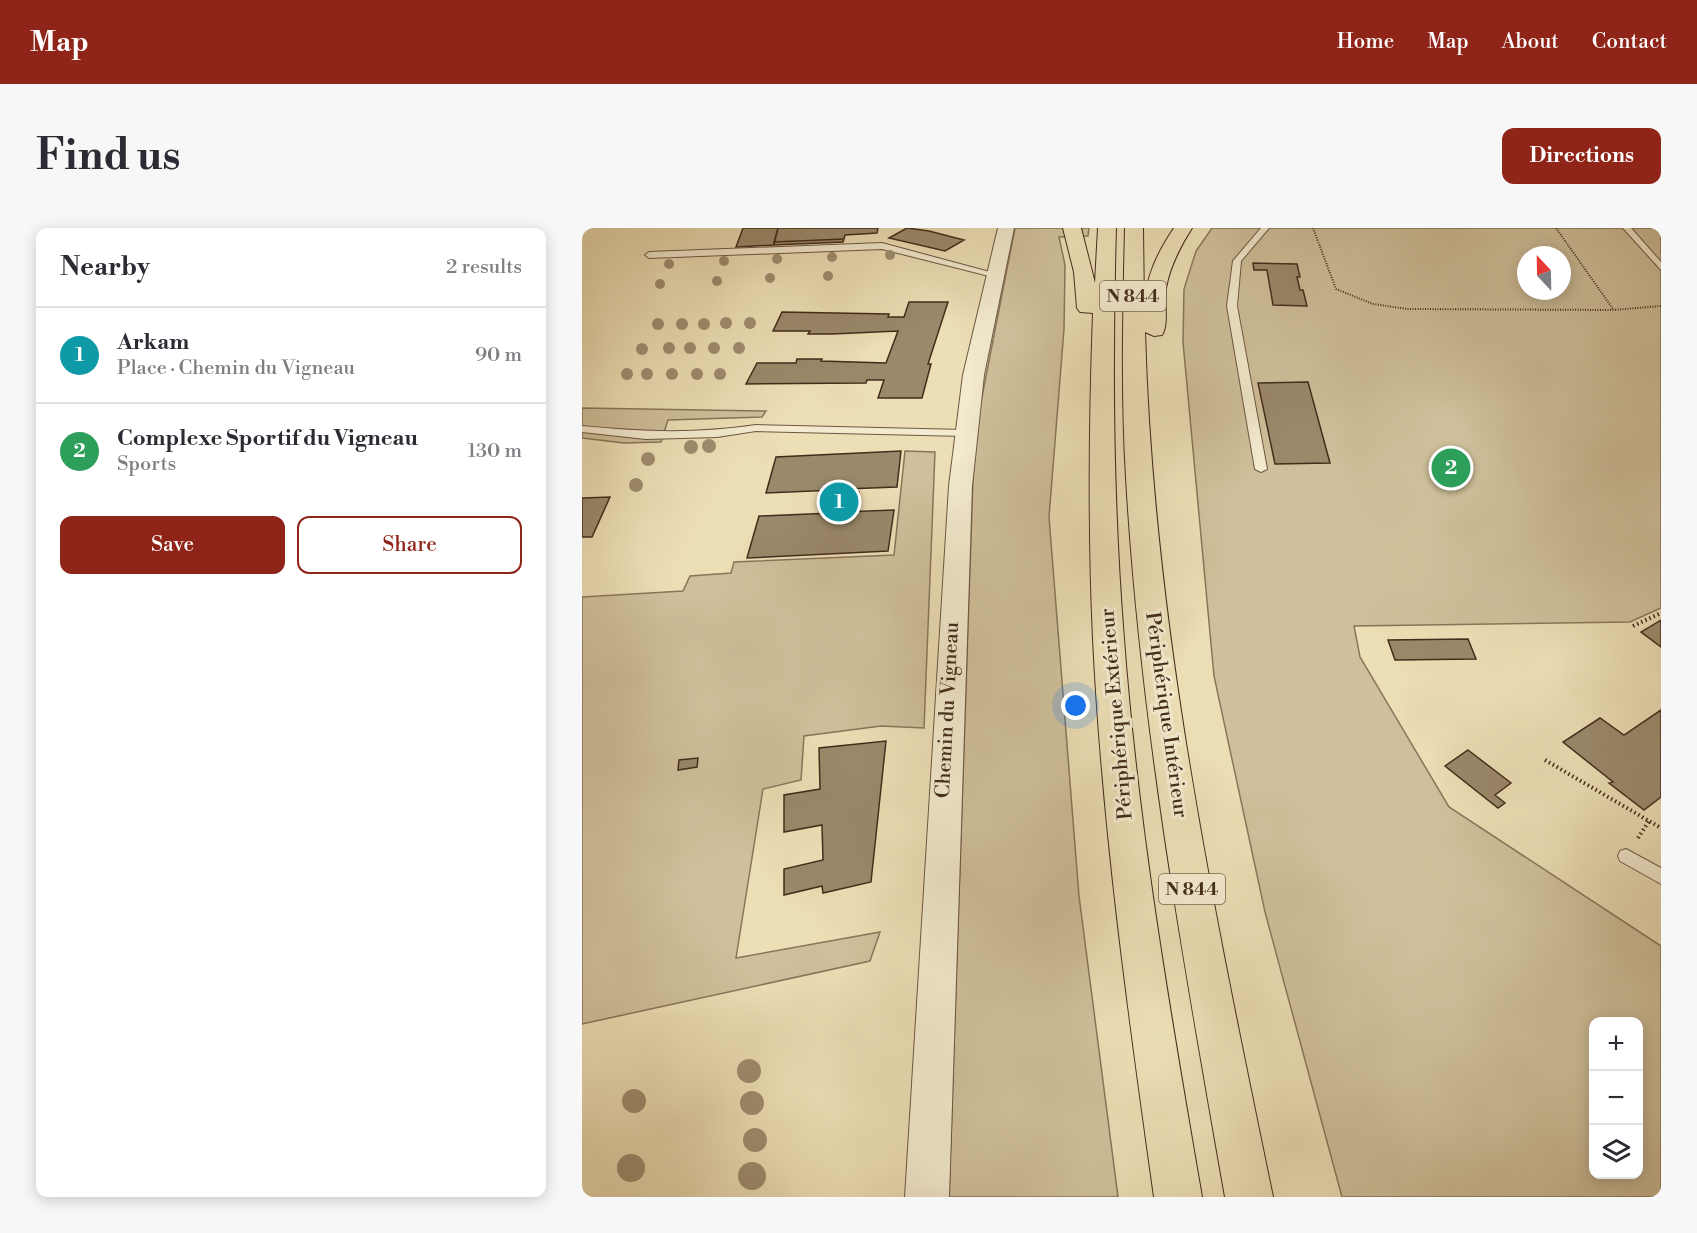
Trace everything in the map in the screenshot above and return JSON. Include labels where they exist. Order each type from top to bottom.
[{"type":"highway","points":[[1072,228],[1084,272],[1087,311],[1102,328]]},
{"type":"highway","name":"Périphérique Extérieur","points":[[1107,228],[1102,328],[1102,494],[1112,675],[1134,890],[1178,1197]]},
{"type":"highway","name":"Périphérique Intérieur","points":[[1134,228],[1134,364],[1139,479],[1158,666],[1197,919],[1249,1197]]},
{"type":"highway","points":[[1134,364],[1152,351],[1155,341],[1153,297],[1166,253],[1183,228]]},
{"type":"street","name":"Chemin du Vigneau","points":[[927,1197],[958,508],[965,433],[982,330],[997,275],[1006,228]]},
{"type":"lane","points":[[1261,469],[1232,306],[1237,261],[1265,228]]},
{"type":"lane","points":[[1627,228],[1661,267]]},
{"type":"lane","points":[[649,255],[882,246],[997,275]]},
{"type":"lane","points":[[582,429],[646,436],[717,434],[756,428],[965,433]]},
{"type":"lane","points":[[1626,856],[1661,877]]},
{"type":"path","points":[[1313,228],[1336,289],[1373,304],[1407,309],[1613,310],[1661,306]]},
{"type":"path","points":[[1556,228],[1613,310]]},
{"type":"path","points":[[1633,626],[1661,613]]},
{"type":"path","points":[[1545,760],[1661,828]]},
{"type":"shaded area","points":[[1015,228],[1089,228],[1088,236],[1059,237],[1065,265],[1064,329],[1049,517],[1079,896],[1118,1197],[949,1197],[973,478],[979,412]]},
{"type":"shaded area","points":[[1212,228],[1661,228],[1661,608],[1630,622],[1354,626],[1360,657],[1449,807],[1661,946],[1661,1197],[1342,1197],[1265,912],[1214,676],[1183,342],[1184,289],[1196,251]]},
{"type":"shaded area","points":[[582,408],[766,411],[762,417],[668,420],[661,442],[624,443],[582,438]]},
{"type":"shaded area","points":[[905,451],[935,452],[924,728],[881,726],[804,736],[801,780],[763,789],[736,958],[880,932],[870,961],[582,1024],[582,597],[683,591],[690,576],[731,573],[734,562],[894,555]]},
{"type":"building","points":[[743,228],[778,228],[774,245],[736,247]]},
{"type":"building","points":[[778,228],[878,228],[877,233],[845,235],[844,239],[774,242]]},
{"type":"building","points":[[907,228],[964,240],[945,251],[889,238]]},
{"type":"building","points":[[844,239],[843,242],[774,245],[774,242]]},
{"type":"building","points":[[1253,263],[1297,264],[1300,290],[1303,290],[1307,306],[1273,305],[1267,270],[1254,270]]},
{"type":"building","points":[[909,302],[948,302],[928,364],[931,364],[922,398],[878,398],[884,380],[867,380],[866,383],[746,384],[757,363],[796,363],[797,359],[822,359],[821,361],[886,363],[898,331],[808,334],[810,331],[773,331],[782,312],[889,314],[888,317],[904,317]]},
{"type":"building","points":[[1308,382],[1330,463],[1275,464],[1258,383]]},
{"type":"building","points":[[901,451],[897,487],[845,489],[844,494],[859,492],[859,505],[844,507],[842,512],[894,510],[888,551],[747,558],[759,516],[833,513],[834,508],[823,509],[823,505],[818,505],[819,499],[823,499],[823,496],[834,495],[836,490],[766,493],[776,457]]},
{"type":"building","points":[[610,497],[592,537],[582,537],[582,498]]},
{"type":"building","points":[[1661,620],[1661,647],[1641,632]]},
{"type":"building","points":[[1468,639],[1476,659],[1395,660],[1388,640]]},
{"type":"building","points":[[1661,710],[1661,797],[1644,810],[1609,783],[1613,782],[1563,742],[1600,718],[1624,735]]},
{"type":"building","points":[[886,741],[871,882],[823,893],[822,886],[784,895],[784,869],[823,860],[822,825],[784,832],[784,795],[820,789],[819,748]]},
{"type":"building","points":[[1468,750],[1511,783],[1495,795],[1505,803],[1498,808],[1445,766]]},
{"type":"building","points":[[698,758],[697,767],[678,770],[679,760]]},
{"type":"place","name":"Complexe Sportif du Vigneau","points":[[1451,468]]},
{"type":"place","name":"Arkam","points":[[839,502]]}]
